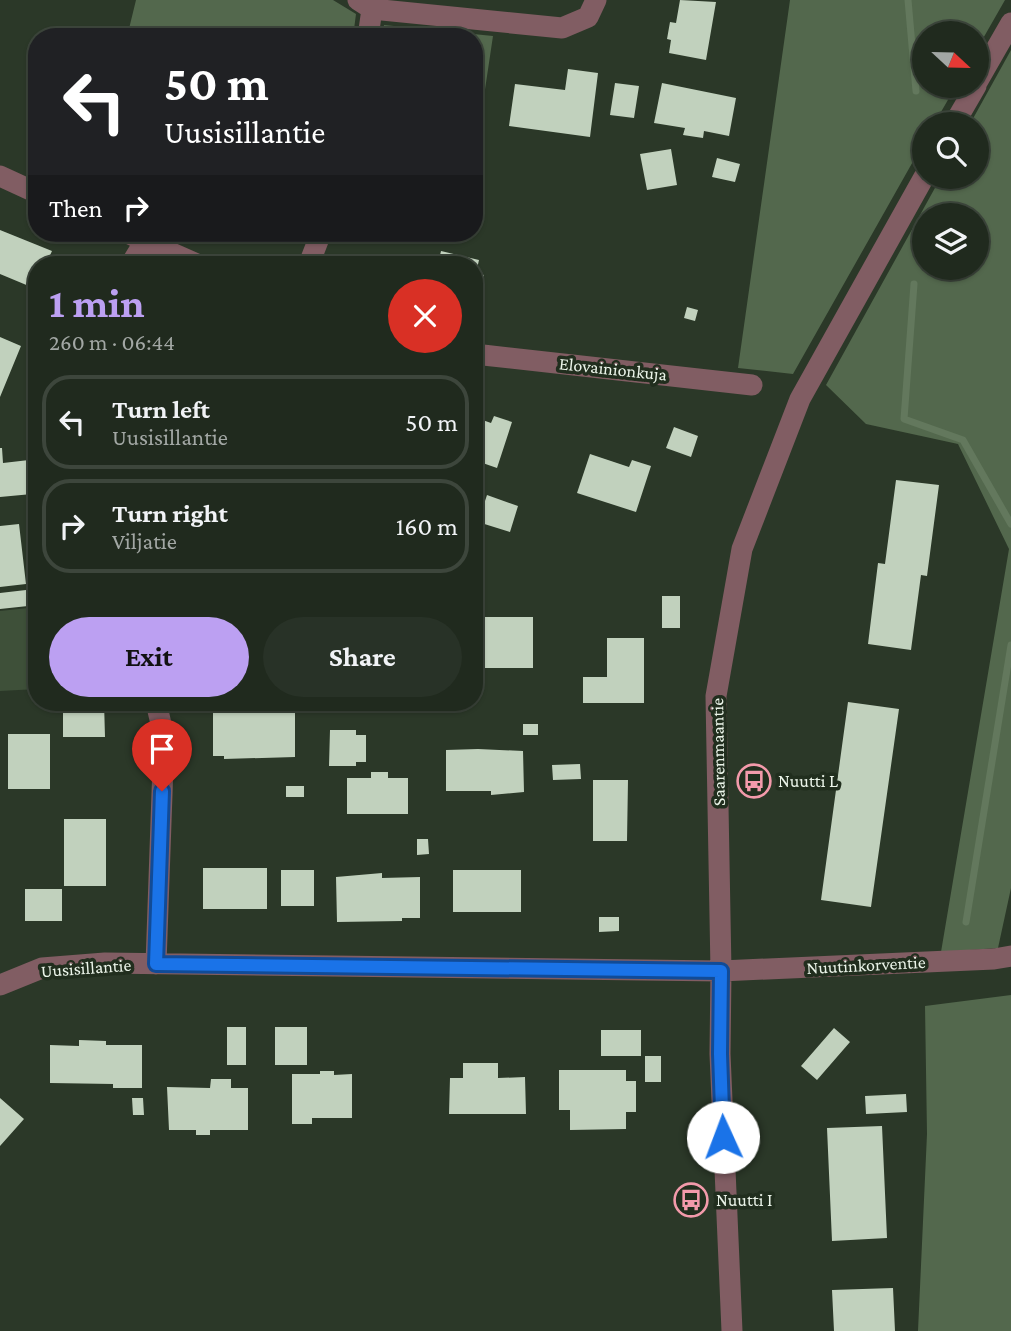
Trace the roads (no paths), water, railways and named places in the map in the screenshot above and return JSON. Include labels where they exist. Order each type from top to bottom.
[{"type":"street","points":[[367,28],[365,4],[562,27],[588,16],[596,0]]},
{"type":"street","points":[[989,62],[1011,23]]},
{"type":"street","points":[[0,176],[28,188]]},
{"type":"street","name":"Saarenmaantie","points":[[732,1331],[720,1054],[716,696],[742,549],[800,399],[917,189]]},
{"type":"street","points":[[147,242],[179,256]]},
{"type":"street","name":"Elovainionkuja","points":[[483,355],[752,385]]},
{"type":"street","points":[[156,964],[164,737],[158,711]]},
{"type":"street","name":"Nuutinkorventie","points":[[721,971],[994,959],[1011,956]]},
{"type":"street","name":"Uusisillantie","points":[[0,985],[42,968],[105,963],[721,971]]},
{"type":"waterway","points":[[908,0],[912,46]]},
{"type":"waterway","points":[[914,284],[904,419],[963,440],[1011,524]]},
{"type":"waterway","points":[[966,922],[1011,645]]},
{"type":"place","name":"Nuutti L","points":[[754,781]]},
{"type":"place","name":"Nuutti I","points":[[691,1200]]}]
